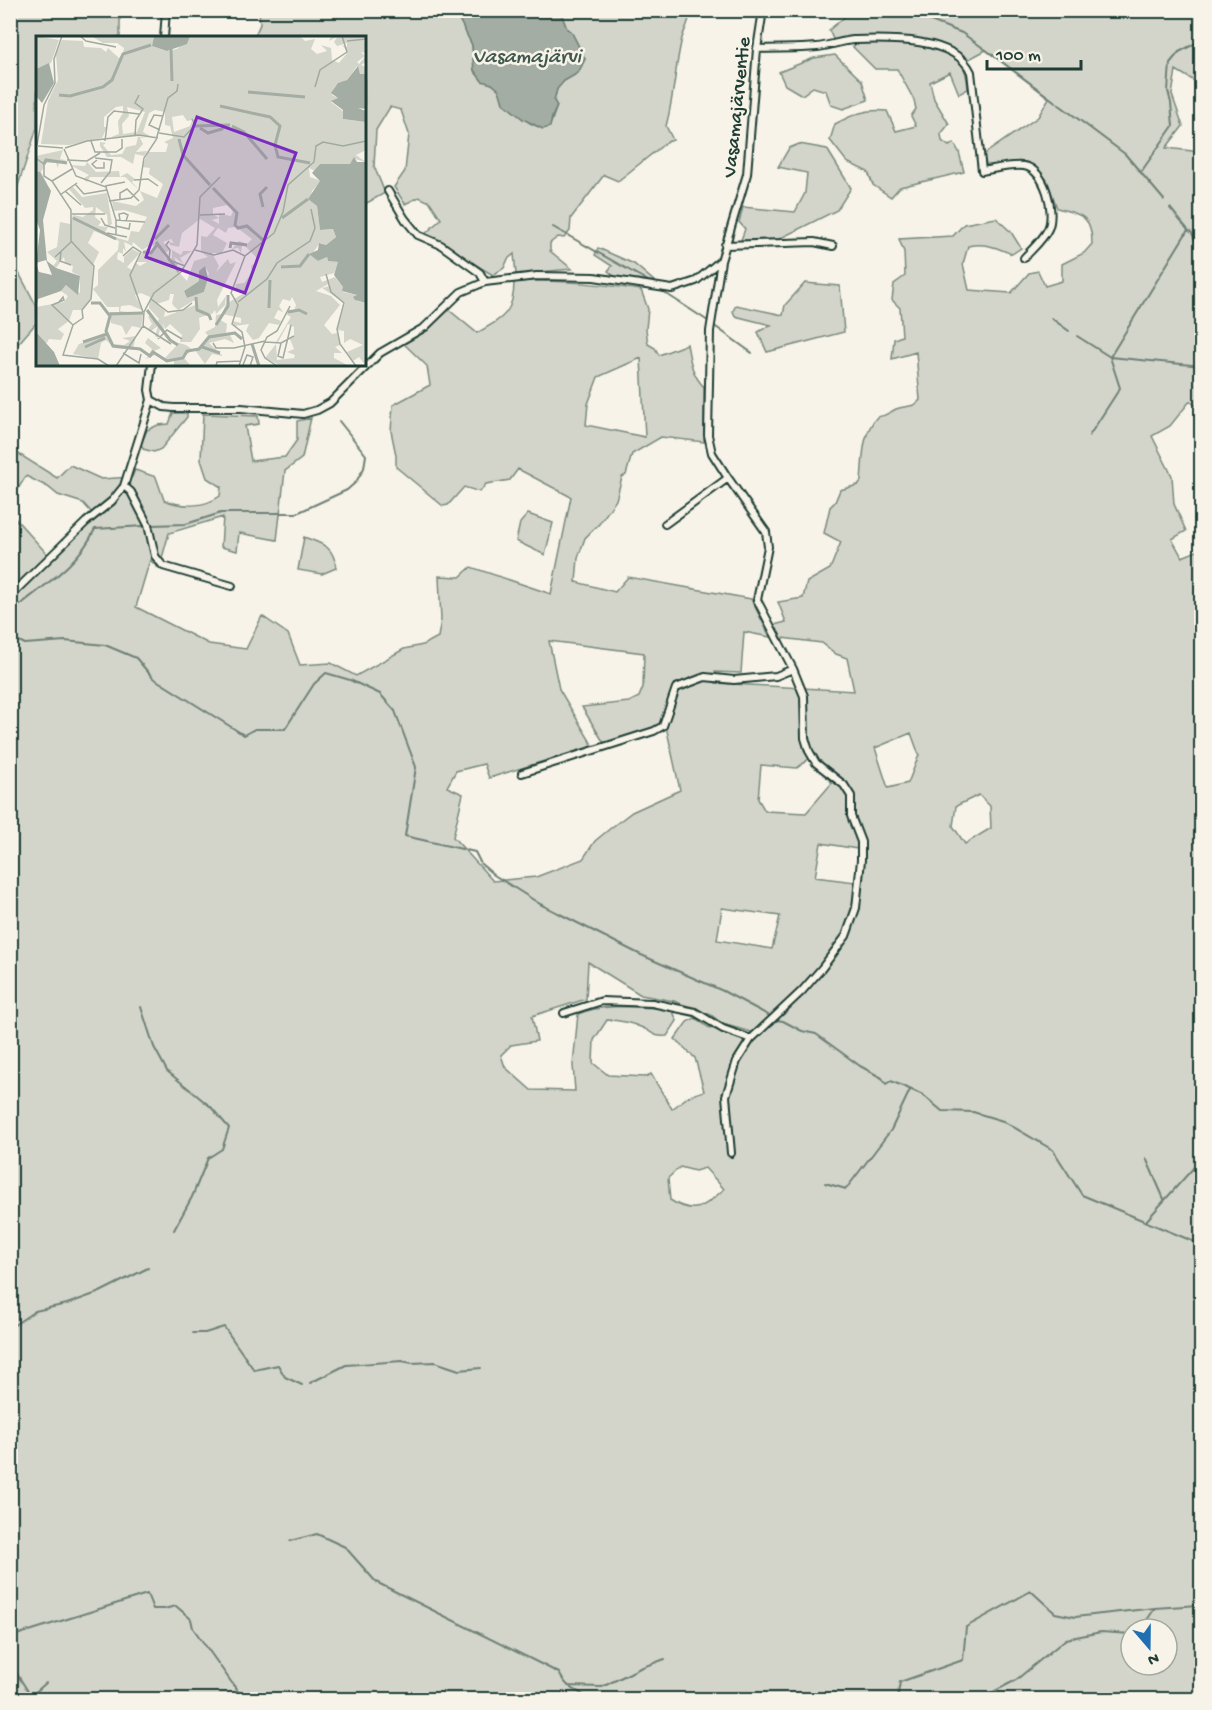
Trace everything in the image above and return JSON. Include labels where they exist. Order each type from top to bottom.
[{"type":"street","points":[[164,36],[166,10]]},
{"type":"street","name":"Vasamajärventie","points":[[731,1154],[726,1096],[734,1069],[751,1039],[802,991],[841,944],[851,926],[861,860],[861,842],[853,825],[851,796],[844,785],[816,763],[809,751],[805,738],[804,696],[793,669],[757,600],[768,548],[766,532],[712,453],[708,435],[710,331],[721,261],[747,174],[757,49],[763,10]]},
{"type":"street","points":[[757,49],[812,48],[851,40],[902,40],[958,55],[966,62],[970,72],[982,171],[1019,166],[1031,168],[1041,180],[1050,204],[1052,216],[1048,229],[1024,258]]},
{"type":"street","points":[[388,191],[418,236],[441,245],[480,273],[485,282]]},
{"type":"street","points":[[725,245],[814,242],[832,246]]},
{"type":"street","points":[[151,400],[165,407],[174,408],[241,408],[303,414],[330,403],[380,353],[425,327],[461,292],[485,282],[537,276],[594,278],[672,289],[696,281],[721,261]]},
{"type":"street","points":[[10,596],[86,522],[112,501],[124,486],[151,400],[149,390],[152,366]]},
{"type":"street","points":[[665,524],[728,478]]},
{"type":"street","points":[[124,486],[132,492],[148,525],[155,556],[163,566],[232,586]]},
{"type":"street","points":[[522,773],[654,731],[663,726],[676,688],[705,676],[734,680],[776,676],[793,669]]},
{"type":"street","points":[[564,1013],[602,1001],[652,1003],[695,1012],[723,1029],[751,1039]]},
{"type":"shaded area","points":[[11,10],[40,11],[51,15],[56,11],[120,11],[120,36],[36,36],[36,131],[11,207]]},
{"type":"shaded area","points":[[689,10],[666,126],[673,140],[667,142],[618,181],[604,175],[571,218],[570,231],[564,238],[558,237],[550,243],[550,251],[572,269],[516,274],[514,254],[508,259],[504,268],[493,275],[425,234],[441,219],[430,202],[419,197],[405,204],[394,187],[405,171],[409,134],[401,110],[390,107],[376,130],[374,166],[385,193],[366,203],[366,36],[255,36],[260,24],[259,11],[455,11],[472,45],[474,71],[482,80],[500,90],[503,103],[530,123],[543,129],[550,126],[557,106],[554,101],[557,89],[564,81],[578,73],[585,59],[571,31],[567,29],[560,11]]},
{"type":"shaded area","points":[[902,11],[1201,11],[1201,85],[1176,70],[1172,95],[1183,126],[1166,148],[1201,152],[1201,410],[1190,401],[1170,426],[1152,436],[1172,476],[1174,504],[1186,531],[1172,539],[1182,557],[1202,549],[1201,1699],[11,1699],[11,514],[49,556],[92,513],[83,503],[58,495],[26,476],[11,500],[11,449],[57,478],[70,465],[101,479],[132,477],[135,470],[156,477],[164,500],[185,505],[200,504],[220,496],[221,487],[207,478],[201,460],[203,414],[258,416],[259,424],[245,426],[251,461],[285,457],[297,440],[297,421],[311,418],[302,458],[285,471],[277,540],[239,533],[237,551],[221,547],[223,517],[169,533],[157,567],[150,560],[136,607],[209,644],[246,649],[262,616],[288,634],[300,665],[331,663],[356,676],[404,649],[423,645],[438,637],[441,620],[439,576],[460,577],[471,567],[551,594],[571,497],[518,469],[510,480],[486,484],[480,492],[464,487],[448,505],[443,506],[396,467],[391,431],[393,405],[430,385],[427,366],[404,344],[427,331],[449,310],[477,333],[505,314],[512,301],[514,282],[578,283],[641,290],[648,309],[646,329],[648,344],[655,348],[659,355],[687,344],[694,373],[704,387],[704,442],[661,437],[632,454],[626,475],[622,477],[616,500],[599,524],[585,538],[578,558],[576,582],[615,592],[628,577],[751,599],[770,637],[744,632],[741,673],[715,672],[716,683],[854,691],[847,658],[836,654],[822,643],[782,638],[774,625],[786,622],[778,602],[803,598],[807,582],[830,569],[841,542],[824,533],[830,507],[840,490],[858,485],[861,481],[864,447],[872,423],[877,417],[899,408],[915,405],[920,400],[916,352],[892,359],[894,339],[902,336],[900,308],[892,300],[894,284],[905,276],[904,252],[899,239],[953,236],[964,224],[996,218],[1011,232],[1021,248],[1012,254],[985,245],[968,246],[963,264],[969,290],[1011,293],[1029,273],[1038,271],[1045,286],[1062,281],[1062,264],[1084,253],[1092,244],[1090,227],[1087,222],[1079,215],[1057,208],[1047,180],[1033,165],[991,166],[986,164],[983,155],[1038,117],[1049,98],[986,50],[969,59],[951,49],[901,38],[833,39],[829,30],[847,15],[911,15]],"holes":[[[641,358],[645,437],[586,425],[588,404],[598,377]],[[549,641],[644,653],[643,687],[639,697],[629,702],[582,707],[604,743],[666,726],[680,790],[632,812],[595,841],[583,859],[536,877],[493,881],[453,837],[463,794],[447,787],[456,771],[484,764],[489,778],[593,746],[559,689]],[[911,733],[919,755],[908,783],[888,788],[875,748]],[[810,758],[832,783],[806,813],[765,811],[758,799],[761,765],[797,768]],[[979,795],[990,806],[991,828],[965,844],[953,826],[956,806]],[[821,843],[857,849],[855,882],[815,877]],[[722,908],[780,916],[772,949],[717,940]],[[588,962],[641,995],[674,1001],[711,1015],[723,1024],[751,1032],[743,1040],[708,1027],[695,1018],[687,1022],[675,1039],[695,1058],[704,1091],[689,1096],[672,1109],[651,1074],[645,1077],[608,1075],[593,1063],[594,1040],[607,1020],[630,1023],[656,1035],[667,1036],[677,1021],[672,1009],[612,1007],[589,1010],[578,1014],[573,1065],[575,1091],[531,1090],[505,1067],[501,1055],[511,1045],[537,1041],[532,1016],[586,999]],[[680,1167],[695,1171],[705,1168],[724,1189],[711,1201],[699,1207],[686,1208],[670,1200],[668,1178]]]},
{"type":"shaded area","points":[[856,43],[923,45],[948,53],[960,62],[966,73],[968,89],[959,94],[950,72],[930,82],[934,99],[949,124],[941,134],[942,141],[949,146],[954,143],[964,172],[900,187],[891,197],[873,185],[868,172],[847,162],[830,140],[835,124],[848,117],[872,111],[887,111],[896,131],[916,126],[911,116],[916,109],[914,100],[897,69],[875,69],[853,47]]},
{"type":"shaded area","points":[[835,55],[862,81],[868,100],[843,109],[831,105],[826,91],[813,87],[802,95],[785,85],[779,72],[814,58]]},
{"type":"shaded area","points":[[799,144],[827,149],[851,188],[837,210],[779,239],[741,240],[745,229],[739,222],[743,207],[795,212],[805,193],[807,173],[778,167],[789,148]]},
{"type":"shaded area","points":[[598,248],[634,264],[655,282],[614,276],[608,271],[612,266],[595,255]]},
{"type":"shaded area","points":[[11,258],[36,305],[36,323],[11,352]]},
{"type":"shaded area","points":[[805,283],[840,286],[844,332],[767,352],[758,332],[771,325],[735,316],[733,311],[736,305],[783,315],[785,305]]},
{"type":"shaded area","points":[[173,413],[187,413],[187,417],[161,449],[154,452],[143,449],[141,444],[147,430],[158,425],[169,424]]},
{"type":"shaded area","points":[[528,514],[553,523],[545,555],[516,541],[520,523]]},
{"type":"shaded area","points":[[304,537],[330,550],[336,568],[322,574],[298,570]]},
{"type":"water","name":"Vasamajärvi","points":[[455,11],[560,11],[567,29],[571,31],[585,59],[578,73],[564,81],[557,89],[554,101],[557,106],[550,127],[543,129],[523,119],[503,103],[499,90],[492,84],[482,81],[474,70],[472,45]]},
{"type":"waterway","points":[[902,10],[962,33],[986,50],[1125,154],[1164,200]]},
{"type":"waterway","points":[[1141,172],[1173,126],[1168,91],[1170,63],[1179,52],[1202,40]]},
{"type":"waterway","points":[[1170,208],[1192,233],[1202,258]]},
{"type":"waterway","points":[[553,227],[650,282]]},
{"type":"waterway","points":[[1089,436],[1120,388],[1110,357],[1188,230]]},
{"type":"waterway","points":[[662,291],[708,321]]},
{"type":"waterway","points":[[1051,318],[1069,331]]},
{"type":"waterway","points":[[716,327],[752,353]]},
{"type":"waterway","points":[[1077,336],[1110,357],[1202,366]]},
{"type":"waterway","points":[[151,525],[186,524],[221,513],[297,513],[347,490],[356,482],[364,468],[366,455],[339,421]]},
{"type":"waterway","points":[[14,625],[15,609],[70,563],[80,553],[95,529],[144,526]]},
{"type":"waterway","points":[[19,641],[25,644],[65,641],[105,645],[136,658],[153,678],[244,735],[255,729],[285,729],[314,684],[326,673],[350,680],[380,694],[395,711],[416,767],[405,836],[475,852],[481,864],[494,875],[540,904],[639,954],[723,991],[770,1016]]},
{"type":"waterway","points":[[141,1007],[154,1047],[167,1071],[211,1107],[229,1128],[222,1149],[208,1158],[192,1197],[174,1230]]},
{"type":"waterway","points":[[776,1020],[816,1034],[860,1066],[882,1078],[886,1084],[891,1081],[923,1095],[942,1111],[973,1112],[1003,1121],[1053,1150],[1082,1195],[1202,1245]]},
{"type":"waterway","points":[[825,1183],[846,1189],[891,1130],[910,1090]]},
{"type":"waterway","points":[[1146,1158],[1164,1199]]},
{"type":"waterway","points":[[1146,1221],[1196,1165],[1202,1162]]},
{"type":"waterway","points":[[10,1328],[35,1311],[67,1304],[100,1292],[148,1268]]},
{"type":"waterway","points":[[193,1333],[205,1333],[224,1327],[254,1370],[278,1365],[285,1377],[302,1385]]},
{"type":"waterway","points":[[310,1383],[346,1365],[402,1361],[435,1362],[459,1370],[481,1368]]},
{"type":"waterway","points":[[290,1541],[317,1534],[345,1547],[376,1582],[559,1673],[569,1686],[590,1700]]},
{"type":"waterway","points":[[897,1700],[900,1682],[963,1660],[966,1627],[1031,1591],[1055,1613],[1075,1617],[1155,1608]]},
{"type":"waterway","points":[[10,1637],[147,1594],[153,1609],[176,1606],[191,1619],[193,1628],[244,1700]]},
{"type":"waterway","points":[[1149,1617],[1155,1608],[1199,1605],[1202,1624]]},
{"type":"waterway","points":[[978,1700],[1016,1680],[1066,1639],[1101,1632],[1119,1633]]},
{"type":"waterway","points":[[568,1686],[602,1687],[640,1668],[665,1659]]},
{"type":"waterway","points":[[10,1663],[31,1696],[46,1683]]}]
